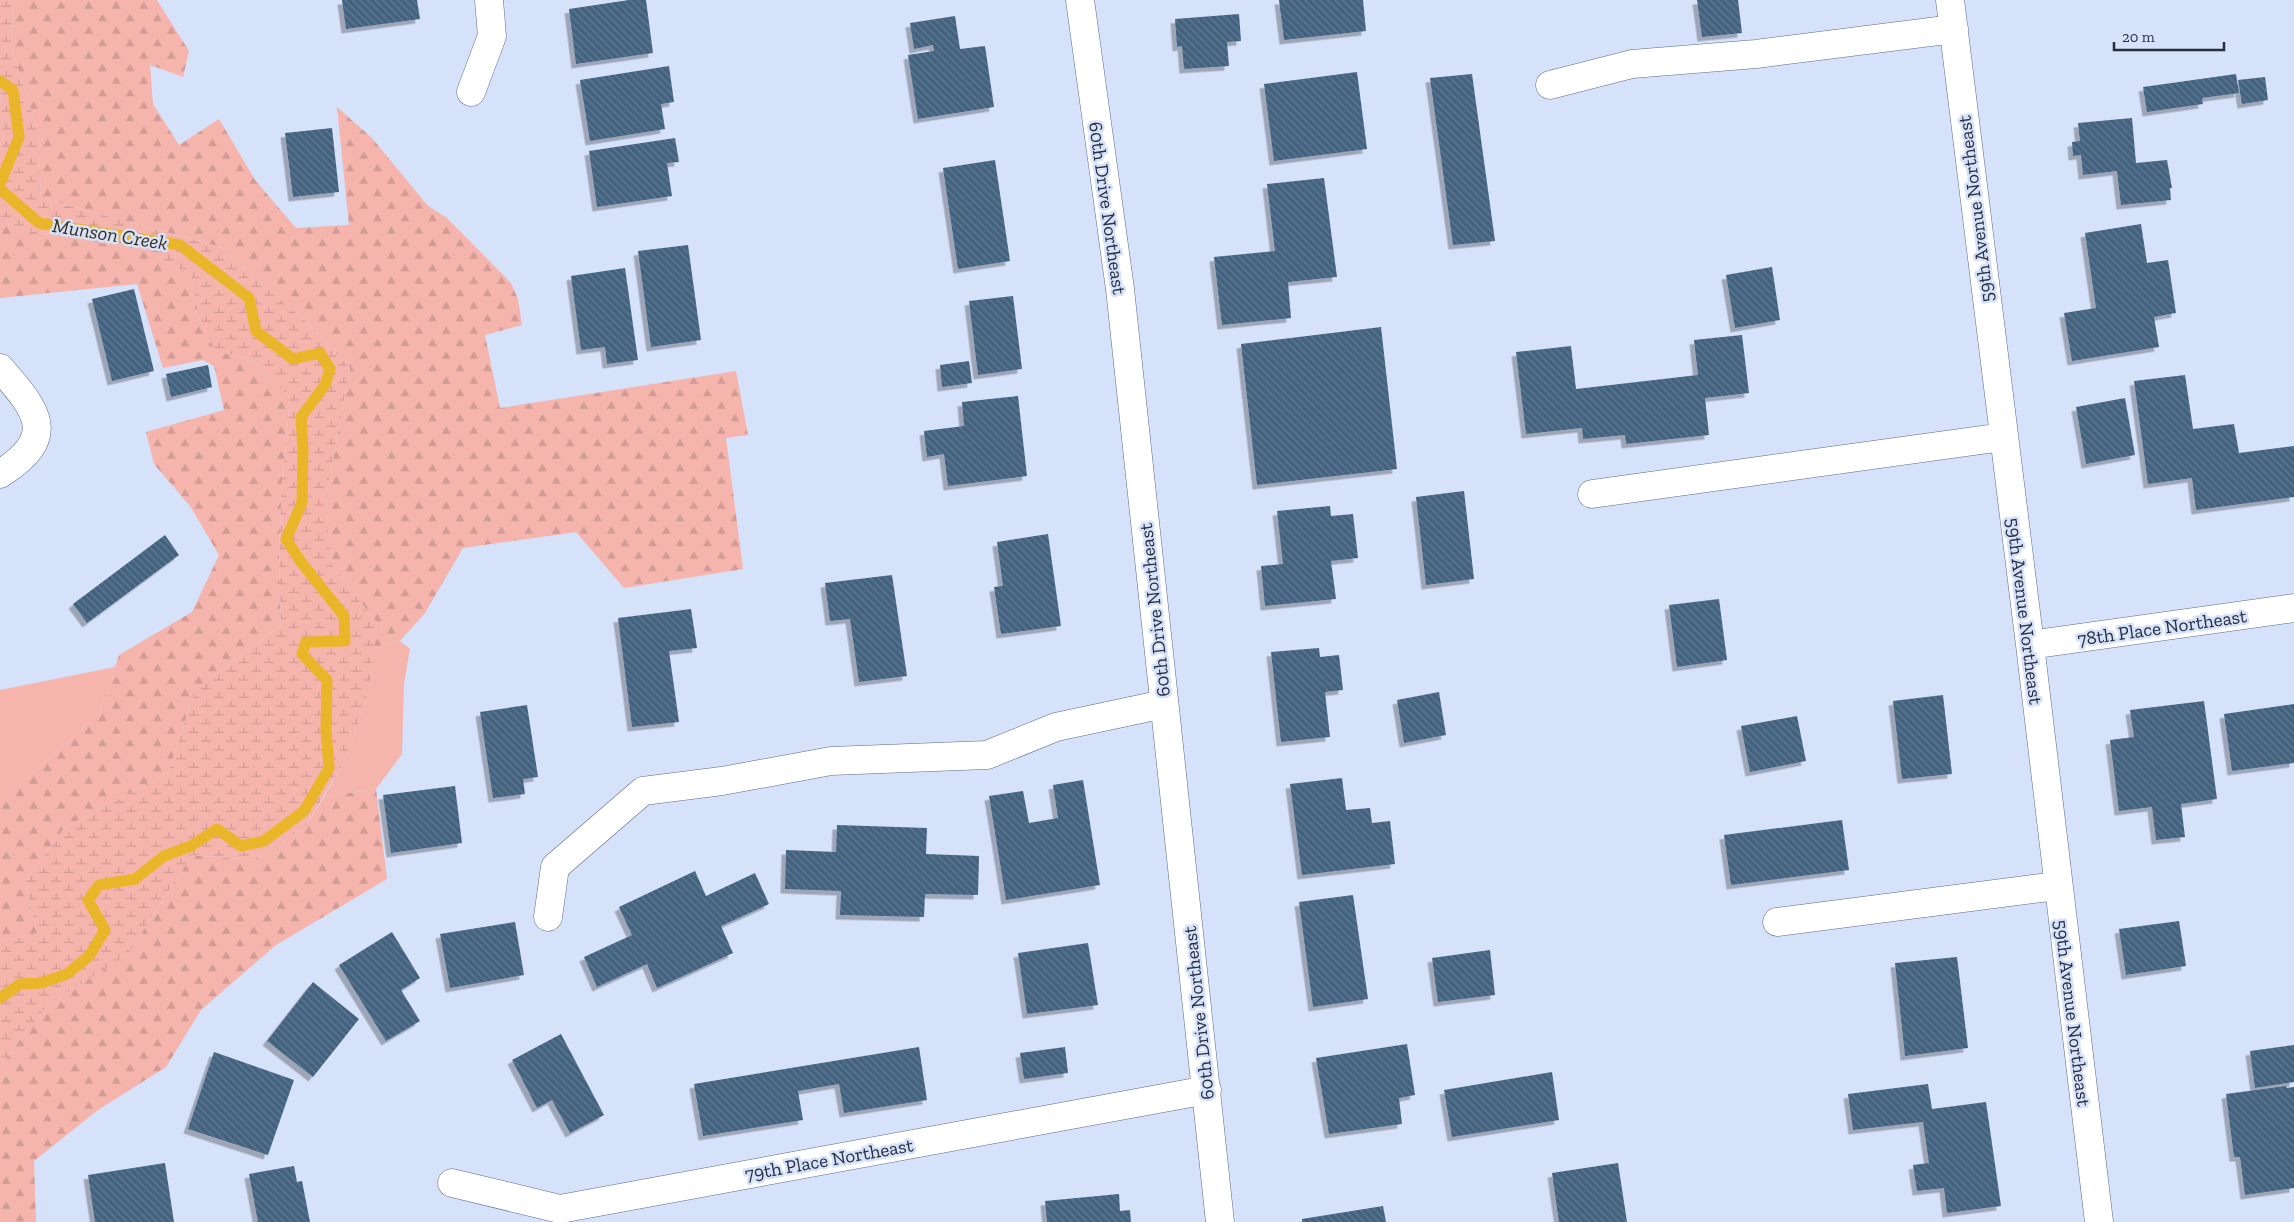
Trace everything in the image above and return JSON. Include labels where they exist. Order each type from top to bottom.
[{"type":"street","points":[[471,92],[492,36],[488,0]]},
{"type":"street","name":"60th Drive Northeast","points":[[1080,0],[1120,289],[1220,1222]]},
{"type":"street","name":"59th Avenue Northeast","points":[[1950,0],[2099,1222]]},
{"type":"street","points":[[1550,85],[1632,64],[1756,54],[1954,29]]},
{"type":"street","points":[[0,368],[26,397],[35,417],[37,438],[26,455],[0,474]]},
{"type":"street","points":[[1592,494],[2004,437]]},
{"type":"street","name":"78th Place Northeast","points":[[2030,645],[2294,608]]},
{"type":"street","points":[[548,917],[555,867],[643,791],[722,781],[831,761],[987,755],[1056,727],[1164,704]]},
{"type":"street","points":[[1777,922],[2057,886]]},
{"type":"street","name":"79th Place Northeast","points":[[452,1183],[560,1208],[1207,1090]]},
{"type":"green space","points":[[0,0],[13,0],[12,49],[38,132],[41,198],[220,247],[312,327],[350,368],[326,497],[331,564],[377,623],[370,688],[346,758],[306,826],[253,860],[192,855],[128,954],[48,1005],[0,1065],[0,942],[37,933],[25,882],[65,827],[168,773],[195,690],[281,625],[279,556],[282,479],[290,397],[251,359],[216,351],[200,321],[191,275],[147,251],[29,231],[0,220],[0,150],[4,142],[0,92]]},
{"type":"green space","points":[[13,0],[157,0],[189,51],[183,77],[150,65],[153,104],[179,145],[219,119],[255,180],[296,228],[349,225],[337,107],[372,138],[428,206],[447,218],[511,283],[518,299],[522,325],[485,335],[500,408],[736,371],[748,435],[726,438],[743,569],[624,588],[576,532],[463,548],[425,613],[400,641],[374,647],[377,623],[331,564],[326,497],[350,368],[312,327],[220,247],[41,198],[38,132],[12,49]]},
{"type":"green space","points":[[0,92],[4,142],[0,150]]},
{"type":"green space","points":[[0,220],[29,231],[147,251],[191,275],[200,321],[216,351],[251,359],[290,397],[282,479],[279,556],[281,625],[195,690],[168,773],[65,827],[25,882],[37,933],[0,942],[0,794],[9,793],[99,714],[119,655],[192,612],[219,555],[190,506],[154,464],[146,432],[224,410],[214,366],[203,360],[163,368],[137,284],[0,298]]},
{"type":"green space","points":[[400,641],[410,649],[404,683],[402,754],[376,789],[324,797],[346,758],[370,688],[374,647]]},
{"type":"green space","points":[[115,667],[99,714],[9,793],[0,794],[0,690]]},
{"type":"green space","points":[[376,789],[387,879],[276,945],[201,1010],[166,1067],[98,1110],[34,1161],[36,1222],[0,1222],[0,1065],[48,1005],[128,954],[192,855],[253,860],[306,826],[324,797]]},
{"type":"building","points":[[342,0],[417,0],[420,19],[346,29]]},
{"type":"building","points":[[629,0],[646,0],[653,53],[576,64],[569,9]]},
{"type":"building","points":[[1279,0],[1363,0],[1366,31],[1284,40]]},
{"type":"building","points":[[1697,0],[1738,0],[1742,33],[1702,37]]},
{"type":"building","points":[[1239,14],[1241,41],[1227,42],[1229,66],[1184,69],[1182,46],[1177,47],[1175,19]]},
{"type":"building","points":[[955,16],[960,49],[985,46],[994,107],[918,119],[908,55],[934,51],[933,45],[914,49],[910,23]]},
{"type":"building","points":[[669,66],[674,102],[661,104],[665,129],[590,141],[580,80]]},
{"type":"building","points":[[1357,72],[1367,149],[1274,161],[1264,84]]},
{"type":"building","points":[[1472,74],[1495,241],[1453,245],[1430,78]]},
{"type":"building","points":[[2236,74],[2239,93],[2202,98],[2203,104],[2147,112],[2143,87]]},
{"type":"building","points":[[2265,77],[2268,100],[2242,104],[2238,80]]},
{"type":"building","points":[[2132,118],[2136,163],[2167,160],[2172,188],[2170,188],[2171,200],[2121,205],[2117,171],[2083,175],[2081,155],[2073,156],[2072,142],[2080,141],[2078,123]]},
{"type":"building","points":[[332,128],[339,192],[293,197],[285,133]]},
{"type":"building","points":[[675,138],[679,162],[667,163],[672,196],[597,207],[589,151]]},
{"type":"building","points":[[995,160],[1010,261],[958,269],[943,168]]},
{"type":"building","points":[[1324,178],[1337,277],[1288,282],[1291,318],[1222,325],[1214,257],[1275,251],[1267,184]]},
{"type":"building","points":[[2141,224],[2147,263],[2168,260],[2176,313],[2154,317],[2159,347],[2072,361],[2064,313],[2096,308],[2085,233]]},
{"type":"building","points":[[688,245],[701,340],[651,347],[638,251]]},
{"type":"building","points":[[1772,267],[1780,320],[1735,328],[1726,275]]},
{"type":"building","points":[[625,268],[638,360],[607,364],[605,347],[581,350],[571,276]]},
{"type":"building","points":[[134,289],[154,371],[112,381],[92,299]]},
{"type":"building","points":[[1013,296],[1022,369],[978,375],[969,301]]},
{"type":"building","points":[[1381,327],[1397,469],[1257,485],[1241,344]]},
{"type":"building","points":[[1742,335],[1749,393],[1705,398],[1709,435],[1626,444],[1625,435],[1583,439],[1582,428],[1526,434],[1516,352],[1571,346],[1576,389],[1698,375],[1694,340]]},
{"type":"building","points":[[969,361],[972,383],[942,387],[940,365]]},
{"type":"building","points":[[208,365],[212,387],[171,397],[166,374]]},
{"type":"building","points":[[2185,375],[2193,429],[2234,424],[2239,453],[2294,446],[2294,497],[2196,510],[2192,478],[2148,484],[2134,381]]},
{"type":"building","points":[[1018,396],[1027,476],[948,486],[944,454],[927,457],[924,431],[964,426],[962,402]]},
{"type":"building","points":[[2125,398],[2135,455],[2086,464],[2076,407]]},
{"type":"building","points":[[1464,491],[1474,579],[1426,585],[1416,497]]},
{"type":"building","points":[[1330,506],[1331,516],[1353,514],[1358,558],[1331,561],[1336,599],[1265,606],[1261,566],[1283,564],[1277,511]]},
{"type":"building","points":[[1048,534],[1061,626],[1001,634],[994,587],[1003,586],[997,542]]},
{"type":"building","points":[[165,535],[179,555],[87,623],[73,604]]},
{"type":"building","points":[[892,575],[907,676],[859,682],[850,619],[830,621],[825,583]]},
{"type":"building","points":[[1719,599],[1727,660],[1677,667],[1669,605]]},
{"type":"building","points":[[691,609],[697,648],[669,651],[679,722],[632,727],[618,618]]},
{"type":"building","points":[[1319,648],[1320,657],[1339,655],[1343,690],[1325,692],[1330,737],[1281,742],[1271,652]]},
{"type":"building","points":[[1439,692],[1446,735],[1404,743],[1397,700]]},
{"type":"building","points":[[1943,695],[1952,774],[1902,779],[1893,701]]},
{"type":"building","points":[[2204,701],[2217,799],[2181,804],[2185,837],[2156,840],[2152,807],[2119,811],[2110,740],[2134,737],[2130,710]]},
{"type":"building","points":[[2294,704],[2294,763],[2232,771],[2224,714]]},
{"type":"building","points":[[527,705],[538,777],[523,779],[525,794],[493,798],[480,712]]},
{"type":"building","points":[[1797,716],[1806,761],[1750,772],[1741,726]]},
{"type":"building","points":[[1342,778],[1346,810],[1370,808],[1372,823],[1390,821],[1395,864],[1302,875],[1290,784]]},
{"type":"building","points":[[1083,780],[1100,885],[1006,900],[989,796],[1023,791],[1029,823],[1058,818],[1053,785]]},
{"type":"building","points":[[455,786],[462,843],[391,853],[383,795]]},
{"type":"building","points":[[1842,820],[1849,870],[1731,885],[1724,835]]},
{"type":"building","points":[[837,825],[927,828],[926,854],[979,856],[978,895],[925,894],[924,917],[840,915],[841,891],[785,889],[786,850],[836,852]]},
{"type":"building","points":[[695,871],[706,896],[755,873],[769,904],[721,926],[733,953],[657,988],[647,964],[597,987],[584,957],[632,935],[619,907]]},
{"type":"building","points":[[1353,895],[1368,999],[1313,1007],[1299,902]]},
{"type":"building","points":[[2179,921],[2186,966],[2126,975],[2119,929]]},
{"type":"building","points":[[515,922],[524,975],[450,988],[440,934]]},
{"type":"building","points":[[392,932],[420,978],[401,990],[420,1021],[386,1041],[339,965]]},
{"type":"building","points":[[1088,943],[1098,1005],[1027,1014],[1018,953]]},
{"type":"building","points":[[1490,950],[1495,995],[1438,1002],[1432,958]]},
{"type":"building","points":[[1957,957],[1968,1048],[1905,1056],[1895,963]]},
{"type":"building","points":[[313,982],[359,1019],[313,1077],[267,1041]]},
{"type":"building","points":[[561,1034],[604,1115],[570,1133],[552,1100],[537,1108],[512,1060]]},
{"type":"building","points":[[1407,1044],[1415,1095],[1399,1098],[1402,1124],[1329,1134],[1316,1058]]},
{"type":"building","points":[[2294,1045],[2294,1082],[2255,1088],[2250,1051]]},
{"type":"building","points":[[919,1047],[927,1100],[844,1113],[839,1084],[798,1091],[803,1120],[703,1136],[694,1084]]},
{"type":"building","points":[[1065,1047],[1068,1073],[1024,1079],[1020,1053]]},
{"type":"building","points":[[214,1052],[294,1080],[268,1155],[188,1129]]},
{"type":"building","points":[[1552,1072],[1559,1120],[1452,1137],[1444,1090]]},
{"type":"building","points":[[1928,1084],[1932,1109],[1986,1102],[2001,1206],[1947,1213],[1944,1188],[1917,1191],[1913,1165],[1929,1163],[1923,1122],[1853,1130],[1848,1094]]},
{"type":"building","points":[[2286,1086],[2287,1088],[2294,1087],[2294,1188],[2245,1195],[2240,1157],[2234,1157],[2226,1094]]},
{"type":"building","points":[[165,1163],[174,1222],[95,1222],[88,1175]]},
{"type":"building","points":[[1618,1163],[1627,1222],[1559,1222],[1552,1173]]},
{"type":"building","points":[[294,1166],[297,1182],[302,1181],[310,1222],[258,1222],[249,1174]]},
{"type":"building","points":[[1119,1194],[1120,1211],[1130,1210],[1131,1222],[1047,1222],[1045,1201]]},
{"type":"building","points":[[1383,1206],[1386,1222],[1302,1222],[1302,1219]]},
{"type":"waterway","name":"Munson Creek","points":[[0,81],[13,90],[19,137],[0,184]]},
{"type":"waterway","name":"Munson Creek","points":[[0,189],[39,223],[180,245],[249,298],[256,331],[293,359],[320,353],[330,369],[325,385],[301,417],[303,448],[302,503],[286,539],[301,562],[344,616],[345,641],[306,642],[302,654],[327,680],[326,730],[329,768],[304,811],[264,841],[241,846],[217,829],[191,846],[164,856],[135,879],[99,885],[88,900],[105,930],[89,956],[67,974],[41,983],[20,984],[0,998]]}]
